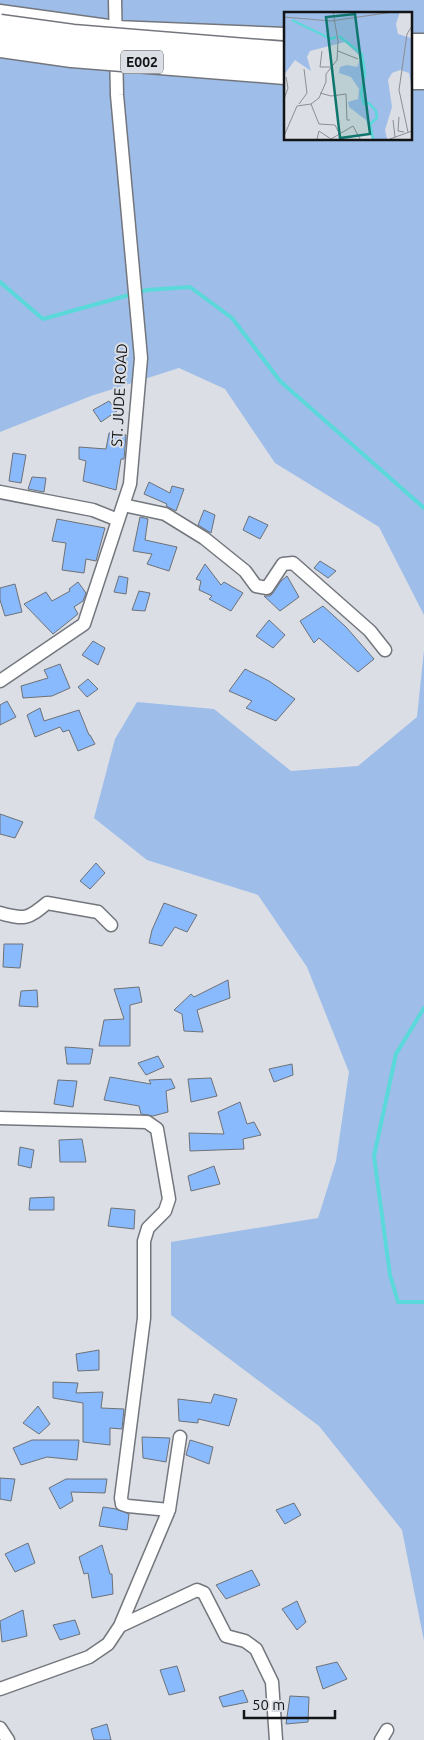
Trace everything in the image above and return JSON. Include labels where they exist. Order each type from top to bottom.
[{"type":"highway","name":"E002","points":[[0,26],[73,36],[284,53]]},
{"type":"highway","name":"E002","points":[[0,46],[72,56],[284,73]]},
{"type":"street","name":"ST. JUDE ROAD","points":[[0,681],[84,624],[130,484],[141,358],[117,95],[115,0]]},
{"type":"street","points":[[0,11],[116,27],[284,34]]},
{"type":"street","points":[[0,492],[93,510],[118,520]]},
{"type":"street","points":[[123,505],[165,514],[210,544],[245,571],[256,586],[267,588],[283,564],[293,563],[370,631],[385,650]]},
{"type":"street","points":[[0,913],[13,917],[30,916],[47,903],[98,912],[111,925]]},
{"type":"street","points":[[0,1118],[148,1122],[157,1129],[169,1199],[165,1211],[148,1228],[144,1241],[144,1318],[121,1498],[122,1504],[128,1506],[169,1510]]},
{"type":"street","points":[[0,1688],[89,1657],[108,1644],[120,1626],[169,1510],[180,1437]]},
{"type":"street","points":[[120,1626],[197,1590],[204,1593],[226,1636],[245,1641],[256,1649],[272,1682],[276,1740]]},
{"type":"street","points":[[0,1728],[8,1740]]},
{"type":"shaded area","points":[[0,0],[424,0],[424,615],[379,527],[275,463],[225,389],[179,368],[91,396],[0,432]]},
{"type":"shaded area","points":[[424,650],[424,1641],[402,1530],[319,1426],[171,1315],[171,1242],[318,1218],[336,1161],[349,1072],[307,967],[258,895],[147,860],[94,818],[115,739],[137,702],[214,709],[291,771],[358,766],[417,717]]},
{"type":"building","points":[[109,401],[117,411],[101,422],[93,410]]},
{"type":"building","points":[[109,433],[126,435],[124,459],[121,459],[116,490],[83,481],[86,461],[79,459],[79,447],[106,449]]},
{"type":"building","points":[[13,453],[26,455],[21,483],[9,481]]},
{"type":"building","points":[[32,477],[46,478],[44,492],[28,489]]},
{"type":"building","points":[[149,482],[170,493],[172,486],[184,489],[176,511],[166,506],[167,504],[144,494]]},
{"type":"building","points":[[204,510],[215,515],[211,533],[198,525]]},
{"type":"building","points":[[249,516],[268,525],[260,539],[243,530]]},
{"type":"building","points":[[140,517],[148,519],[145,540],[177,547],[169,571],[147,564],[152,554],[133,551]]},
{"type":"building","points":[[57,519],[105,528],[96,561],[86,559],[84,573],[62,570],[66,543],[52,541]]},
{"type":"building","points":[[320,561],[336,571],[328,578],[314,568]]},
{"type":"building","points":[[205,564],[221,585],[224,582],[243,593],[231,611],[209,599],[212,596],[199,590],[201,581],[196,579]]},
{"type":"building","points":[[119,576],[128,578],[126,594],[114,592]]},
{"type":"building","points":[[287,576],[299,597],[280,611],[264,596],[270,596]]},
{"type":"building","points":[[78,582],[86,593],[83,601],[74,607],[78,614],[53,634],[24,604],[46,592],[52,601],[70,591],[69,589]]},
{"type":"building","points":[[15,584],[22,612],[5,616],[0,600],[0,588]]},
{"type":"building","points":[[139,591],[150,593],[145,611],[132,610]]},
{"type":"building","points":[[323,606],[346,627],[374,659],[358,672],[319,638],[314,643],[300,621]]},
{"type":"building","points":[[269,620],[285,635],[273,648],[256,636]]},
{"type":"building","points":[[93,641],[105,648],[98,665],[82,655]]},
{"type":"building","points":[[60,664],[70,688],[52,696],[23,698],[21,686],[48,678],[44,670]]},
{"type":"building","points":[[245,669],[269,681],[295,699],[276,721],[246,708],[252,701],[229,691]]},
{"type":"building","points":[[88,679],[98,689],[87,697],[78,687]]},
{"type":"building","points":[[7,701],[16,717],[0,725],[0,705]]},
{"type":"building","points":[[40,708],[44,721],[79,710],[89,735],[95,744],[78,751],[69,730],[63,732],[60,727],[35,737],[27,715]]},
{"type":"building","points":[[0,814],[23,822],[15,838],[0,834]]},
{"type":"building","points":[[96,863],[105,873],[90,889],[80,881]]},
{"type":"building","points":[[164,903],[197,915],[187,932],[175,927],[162,946],[149,943],[152,930]]},
{"type":"building","points":[[4,944],[23,944],[20,968],[3,967]]},
{"type":"building","points":[[228,980],[230,998],[197,1010],[203,1032],[184,1031],[182,1014],[174,1010],[191,994],[194,997]]},
{"type":"building","points":[[139,987],[142,1002],[130,1005],[130,1046],[99,1046],[104,1020],[124,1019],[114,989]]},
{"type":"building","points":[[37,990],[38,1007],[19,1006],[21,991]]},
{"type":"building","points":[[65,1047],[93,1049],[90,1064],[67,1064]]},
{"type":"building","points":[[158,1056],[164,1067],[146,1075],[138,1063]]},
{"type":"building","points":[[292,1064],[293,1075],[274,1082],[269,1069]]},
{"type":"building","points":[[110,1077],[151,1084],[149,1080],[171,1079],[175,1088],[166,1091],[168,1112],[153,1116],[141,1114],[139,1106],[104,1100]]},
{"type":"building","points":[[211,1078],[217,1096],[191,1102],[188,1079]]},
{"type":"building","points":[[58,1080],[77,1081],[73,1107],[54,1104]]},
{"type":"building","points":[[240,1102],[247,1124],[254,1122],[261,1135],[243,1139],[244,1149],[190,1151],[189,1133],[224,1134],[218,1112]]},
{"type":"building","points":[[82,1139],[86,1162],[60,1162],[59,1140]]},
{"type":"building","points":[[20,1147],[34,1150],[31,1168],[18,1165]]},
{"type":"building","points":[[214,1166],[220,1184],[191,1191],[188,1176]]},
{"type":"building","points":[[54,1197],[54,1210],[29,1210],[30,1198]]},
{"type":"building","points":[[111,1208],[135,1210],[134,1229],[108,1226]]},
{"type":"building","points":[[99,1350],[99,1370],[78,1371],[76,1354]]},
{"type":"building","points":[[53,1382],[78,1383],[76,1393],[103,1392],[101,1408],[124,1409],[122,1429],[110,1428],[110,1445],[83,1442],[83,1403],[53,1398]]},
{"type":"building","points":[[214,1394],[237,1399],[229,1426],[198,1419],[198,1423],[179,1421],[178,1399],[211,1403]]},
{"type":"building","points":[[38,1406],[50,1424],[39,1434],[23,1423]]},
{"type":"building","points":[[142,1437],[170,1438],[166,1462],[143,1458]]},
{"type":"building","points":[[32,1440],[79,1440],[77,1460],[47,1457],[21,1465],[13,1448]]},
{"type":"building","points":[[190,1440],[213,1447],[209,1464],[186,1455]]},
{"type":"building","points":[[0,1478],[15,1479],[11,1501],[0,1499]]},
{"type":"building","points":[[66,1479],[107,1479],[105,1493],[71,1492],[73,1501],[60,1509],[49,1488]]},
{"type":"building","points":[[294,1503],[301,1515],[285,1524],[276,1510]]},
{"type":"building","points":[[103,1507],[129,1514],[127,1530],[99,1526]]},
{"type":"building","points":[[28,1543],[35,1563],[15,1572],[5,1554]]},
{"type":"building","points":[[102,1545],[110,1574],[112,1574],[113,1594],[92,1598],[88,1573],[84,1574],[79,1557]]},
{"type":"building","points":[[252,1570],[260,1585],[226,1599],[216,1585]]},
{"type":"building","points":[[297,1601],[306,1622],[297,1630],[282,1609]]},
{"type":"building","points":[[23,1610],[27,1636],[2,1642],[0,1621]]},
{"type":"building","points":[[75,1620],[80,1634],[60,1640],[53,1625]]},
{"type":"building","points":[[337,1662],[347,1679],[323,1689],[316,1667]]},
{"type":"building","points":[[177,1666],[185,1691],[169,1695],[160,1670]]},
{"type":"building","points":[[243,1690],[248,1702],[223,1707],[219,1697]]},
{"type":"building","points":[[290,1696],[309,1697],[308,1722],[286,1724]]},
{"type":"building","points":[[107,1724],[111,1740],[94,1740],[91,1729]]},
{"type":"waterway","points":[[0,282],[43,319],[147,290],[190,287],[232,318],[280,381],[424,508]]},
{"type":"waterway","points":[[424,1008],[396,1054],[374,1156],[390,1275],[398,1302],[424,1302]]}]
